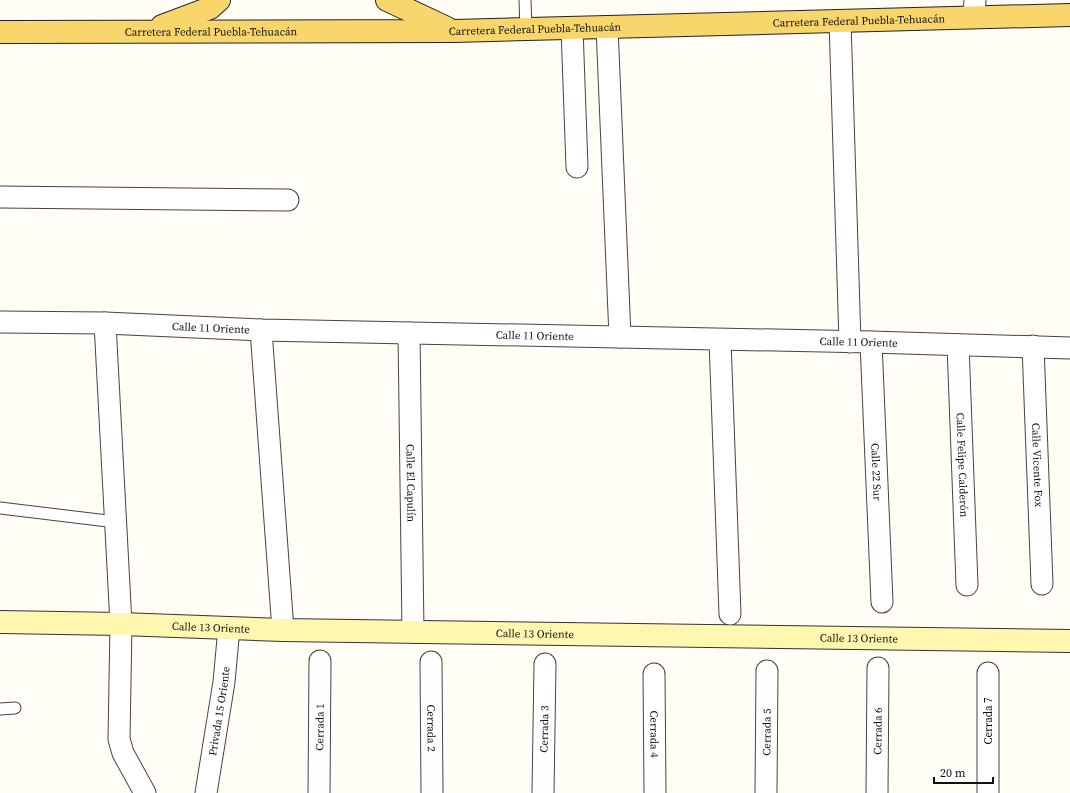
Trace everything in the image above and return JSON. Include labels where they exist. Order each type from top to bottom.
[{"type":"main road","points":[[149,31],[210,8],[219,0]]},
{"type":"main road","points":[[387,0],[454,31]]},
{"type":"main road","name":"Carretera Federal Puebla-Tehuacán","points":[[0,32],[454,31],[840,21],[974,9],[1070,15]]},
{"type":"street","points":[[840,21],[850,342]]},
{"type":"street","points":[[607,27],[620,338]]},
{"type":"street","points":[[572,28],[577,167]]},
{"type":"street","points":[[0,197],[288,200]]},
{"type":"street","name":"Calle 11 Oriente","points":[[0,322],[105,323],[260,330],[870,342],[1070,348]]},
{"type":"street","points":[[105,323],[121,624],[119,739],[145,793]]},
{"type":"street","points":[[260,330],[283,630]]},
{"type":"street","name":"Calle El Capulín","points":[[408,333],[413,632]]},
{"type":"street","points":[[720,340],[730,614]]},
{"type":"street","name":"Calle 22 Sur","points":[[870,342],[882,602]]},
{"type":"street","name":"Calle Felipe Calderón","points":[[958,345],[967,585]]},
{"type":"street","name":"Calle Vicente Fox","points":[[1033,346],[1042,584]]},
{"type":"street","name":"Calle 13 Oriente","points":[[0,622],[121,624],[283,630],[1070,641]]},
{"type":"street","name":"Privada 15 Oriente","points":[[206,793],[224,682],[230,628]]},
{"type":"street","name":"Cerrada 1","points":[[319,793],[320,661]]},
{"type":"street","name":"Cerrada 2","points":[[431,662],[432,793]]},
{"type":"street","name":"Cerrada 3","points":[[543,793],[546,664]]},
{"type":"street","name":"Cerrada 6","points":[[877,793],[878,668]]},
{"type":"street","name":"Cerrada 5","points":[[766,793],[767,671]]},
{"type":"street","name":"Cerrada 7","points":[[988,673],[988,793]]},
{"type":"street","name":"Cerrada 4","points":[[654,674],[654,793]]},
{"type":"lane","points":[[525,0],[526,29]]},
{"type":"lane","points":[[0,508],[116,522]]},
{"type":"lane","points":[[0,708],[15,708]]}]
